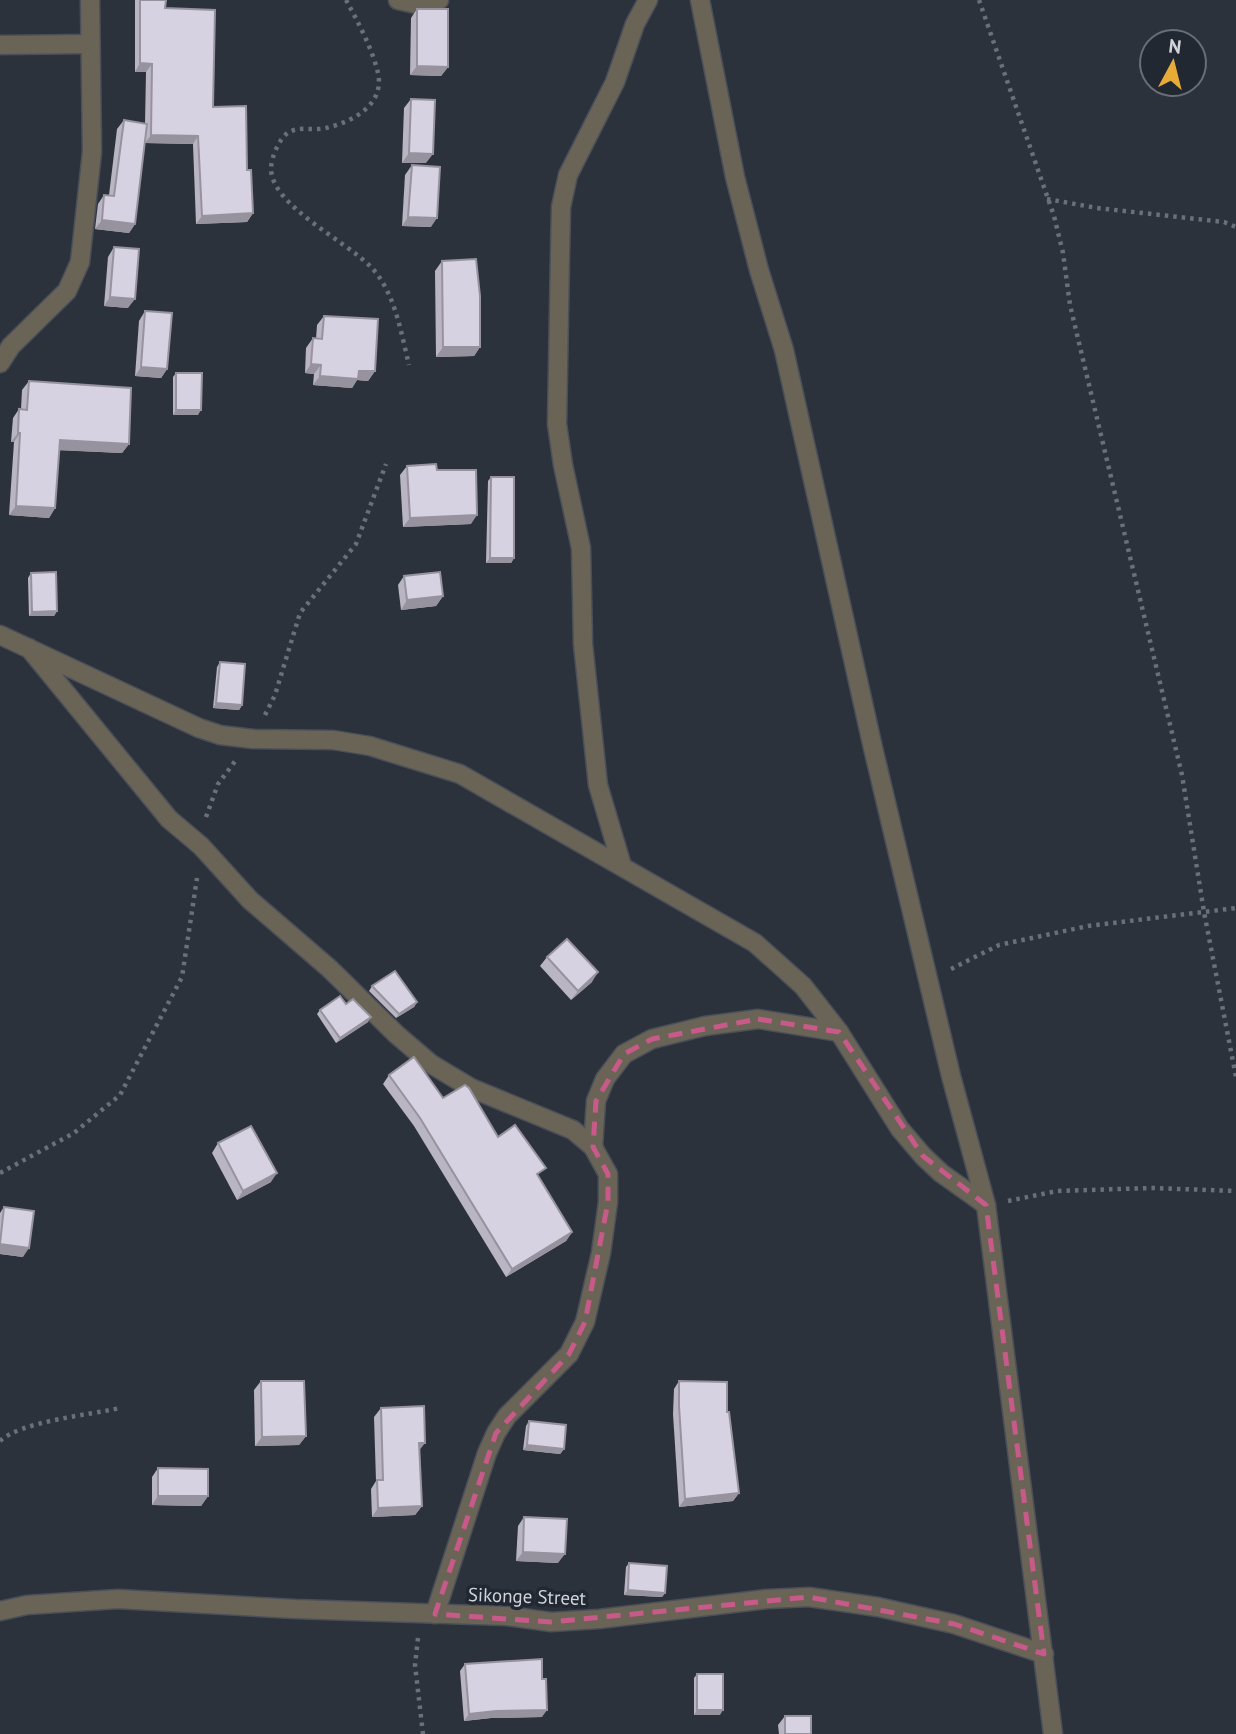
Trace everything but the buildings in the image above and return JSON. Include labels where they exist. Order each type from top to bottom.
[{"type":"street","points":[[0,363],[12,346],[67,290],[80,262],[92,152],[90,0]]},
{"type":"street","points":[[398,0],[416,4],[439,0]]},
{"type":"street","points":[[621,866],[598,785],[583,644],[582,548],[563,465],[557,424],[561,206],[568,175],[615,82],[635,24],[648,0]]},
{"type":"street","points":[[700,0],[735,177],[758,270],[784,350],[873,748],[951,1076],[986,1205],[1053,1734]]},
{"type":"street","points":[[0,46],[90,44]]},
{"type":"street","points":[[0,635],[198,728],[220,735],[253,739],[333,740],[370,746],[460,775],[755,943],[803,986],[839,1032],[900,1129],[923,1156],[941,1173],[986,1205]]},
{"type":"street","points":[[29,648],[169,819],[201,846],[250,900],[330,969],[396,1034],[431,1064],[471,1088],[573,1130],[593,1147],[608,1174],[608,1202],[601,1253],[585,1322],[569,1354],[507,1416],[496,1433],[428,1614]]},
{"type":"street","points":[[593,1147],[596,1101],[605,1079],[624,1054],[653,1039],[705,1026],[758,1019],[839,1032]]},
{"type":"street","name":"Sikonge Street","points":[[0,1611],[27,1605],[118,1599],[507,1616],[551,1622],[598,1619],[767,1598],[809,1597],[878,1607],[954,1624],[1044,1654]]},
{"type":"path","points":[[346,0],[369,47],[379,76],[376,99],[359,116],[325,128],[290,132],[284,136],[276,151],[271,171],[279,193],[371,267],[384,284],[395,310],[409,365]]},
{"type":"path","points":[[979,0],[1054,216],[1061,244],[1070,305],[1182,775],[1204,912],[1236,1077]]},
{"type":"path","points":[[1046,199],[1097,208],[1224,222],[1236,227]]},
{"type":"path","points":[[0,1173],[74,1132],[120,1095],[182,977],[206,817],[218,784],[253,739],[275,695],[300,613],[356,544],[386,464]]},
{"type":"path","points":[[928,980],[999,945],[1088,926],[1236,908]]},
{"type":"path","points":[[986,1205],[1057,1191],[1152,1188],[1236,1191]]},
{"type":"path","points":[[0,1441],[7,1434],[32,1425],[120,1408]]},
{"type":"path","points":[[423,1734],[415,1665],[428,1614]]},
{"type":"highlighted area","points":[[758,1019],[839,1032],[923,1156],[986,1205],[1044,1654],[954,1624],[809,1597],[551,1622],[435,1614],[496,1433],[569,1354],[585,1322],[608,1202],[608,1174],[593,1147],[596,1101],[624,1054],[652,1039]]}]
